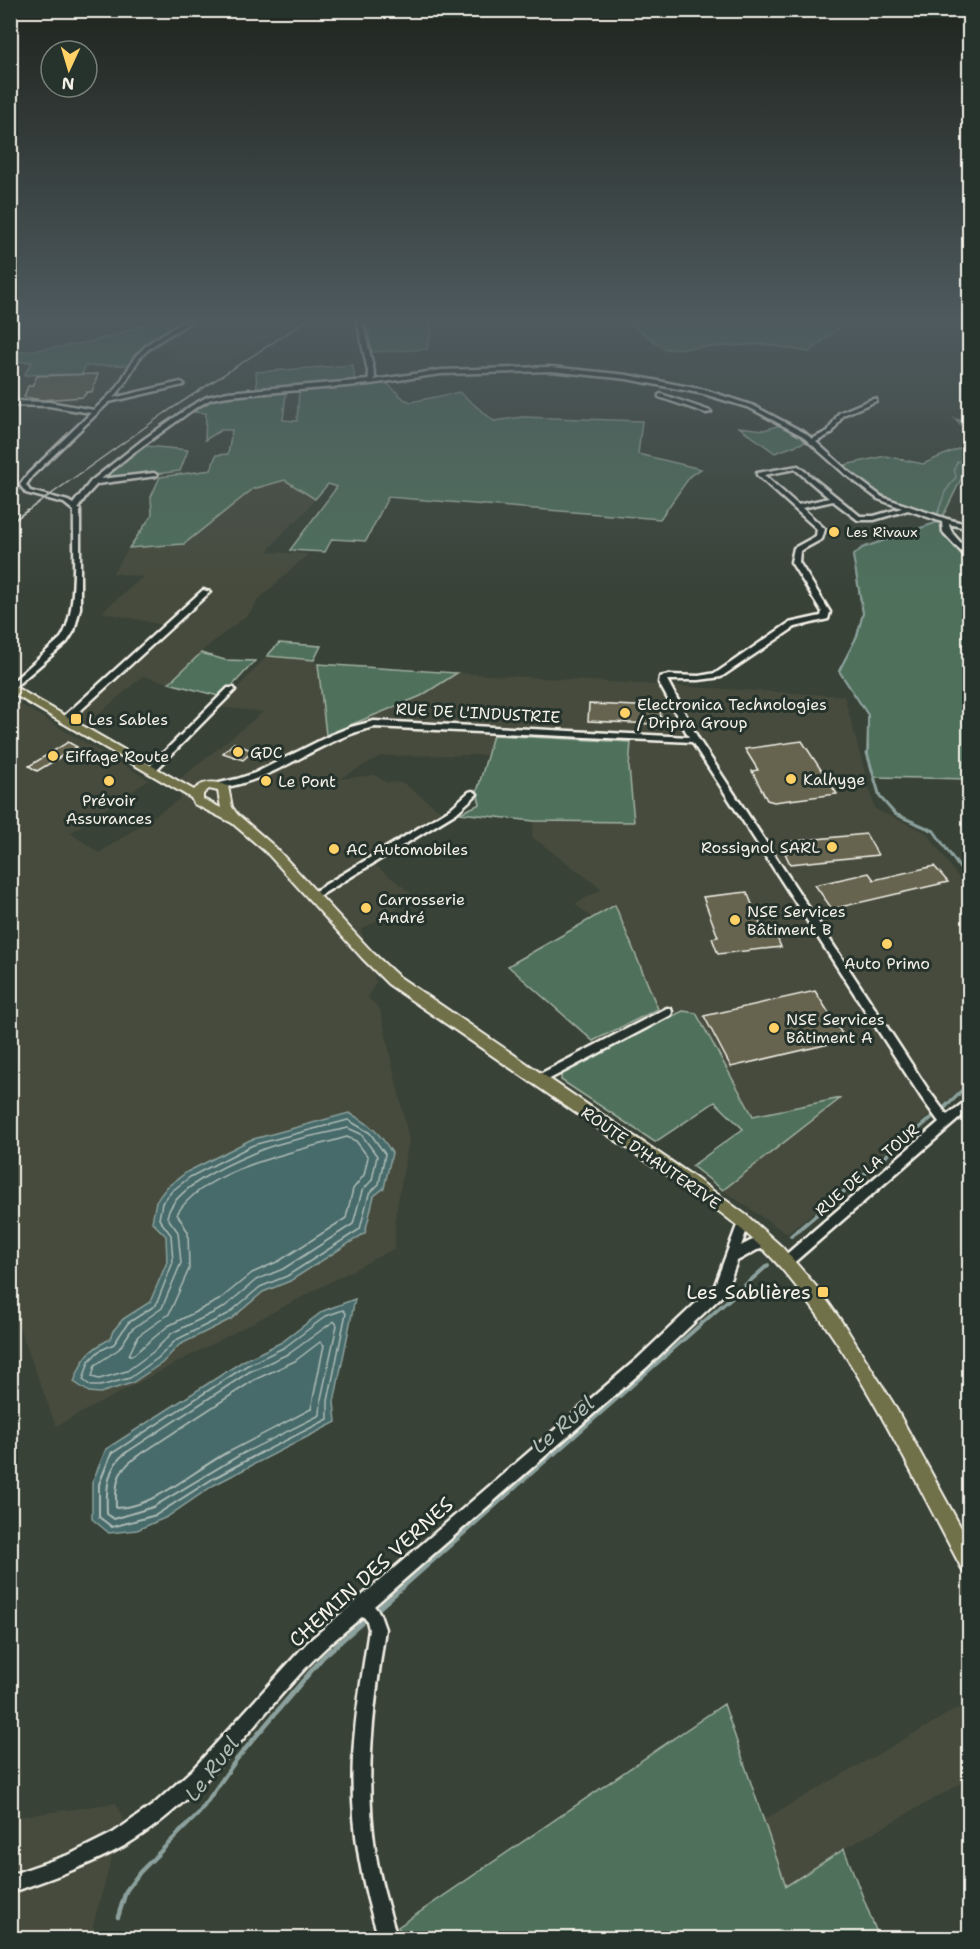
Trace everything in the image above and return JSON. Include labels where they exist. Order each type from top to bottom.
[{"type":"main road","name":"ROUTE D'HAUTERIVE","points":[[11,686],[155,773],[202,795],[247,829]]},
{"type":"main road","name":"ROUTE D'HAUTERIVE","points":[[223,792],[226,807],[230,812],[271,850],[367,955],[393,980],[688,1182],[743,1224],[786,1262],[827,1314],[869,1380],[969,1564]]},
{"type":"main road","points":[[202,795],[214,804],[223,792]]},
{"type":"main road","points":[[202,795],[223,792]]},
{"type":"street","points":[[11,686],[64,640],[74,622],[76,608],[78,515],[75,507],[66,502],[28,492],[23,485],[30,475],[95,411]]},
{"type":"street","points":[[75,507],[93,482],[189,411]]},
{"type":"street","points":[[759,411],[779,419],[813,441],[870,491],[887,501],[969,527]]},
{"type":"street","points":[[813,441],[830,432],[841,414],[848,411]]},
{"type":"street","points":[[909,508],[863,519],[855,516],[796,467],[759,474],[822,532],[819,537],[797,550],[795,562],[826,612],[825,617],[792,625],[718,675],[699,678],[669,677],[663,679],[663,683],[695,740],[946,1123]]},
{"type":"street","points":[[93,482],[154,475]]},
{"type":"street","points":[[66,502],[80,497]]},
{"type":"street","points":[[797,507],[834,499]]},
{"type":"street","points":[[945,521],[946,530],[969,559]]},
{"type":"street","points":[[65,720],[207,592]]},
{"type":"street","points":[[155,773],[231,690]]},
{"type":"street","name":"RUE DE L'INDUSTRIE","points":[[223,792],[350,729],[374,724],[695,740]]},
{"type":"street","points":[[313,896],[453,811],[472,794]]},
{"type":"street","points":[[538,1080],[667,1012]]},
{"type":"street","name":"RUE DE LA TOUR","points":[[786,1262],[969,1102]]},
{"type":"street","name":"CHEMIN DES VERNES","points":[[10,1884],[74,1861],[110,1843],[159,1811],[199,1775],[313,1649],[651,1354],[720,1289],[743,1224]]},
{"type":"street","points":[[733,1257],[755,1245],[766,1243]]},
{"type":"street","points":[[363,1604],[374,1617],[377,1629],[361,1757],[363,1827],[380,1913],[388,1938]]},
{"type":"shaded area","points":[[285,480],[315,499],[269,549],[270,552],[308,554],[258,600],[249,614],[205,648],[169,683],[143,676],[87,724],[68,711],[163,625],[102,612],[143,577],[113,573],[129,548],[184,544],[253,489]]},
{"type":"shaded area","points":[[267,656],[314,660],[318,664],[326,735],[421,696],[457,673],[844,696],[875,809],[927,833],[969,893],[969,1082],[787,1234],[723,1190],[839,1098],[753,1117],[696,1014],[683,1011],[663,1022],[615,905],[592,918],[575,904],[602,889],[532,837],[534,821],[634,822],[629,767],[631,742],[493,735],[486,755],[381,756],[339,779],[374,775],[386,782],[403,783],[442,812],[367,859],[416,897],[361,930],[376,982],[368,998],[380,1009],[409,1140],[395,1218],[395,1248],[56,1426],[11,1305],[11,699],[149,780],[70,833],[99,853],[180,799],[181,778],[263,712],[220,707]]},
{"type":"shaded area","points":[[969,1702],[969,1779],[844,1849],[786,1886],[763,1820]]},
{"type":"shaded area","points":[[116,1803],[123,1818],[93,1925],[96,1938],[11,1938],[10,1818]]},
{"type":"green space","points":[[284,411],[283,420],[297,421],[298,411],[482,411],[494,421],[522,417],[642,421],[638,454],[701,469],[691,475],[660,519],[388,497],[366,541],[332,539],[325,552],[290,550],[337,487],[328,484],[315,499],[285,480],[253,489],[184,544],[129,548],[152,515],[151,497],[160,477],[211,470],[216,455],[228,454],[232,430],[221,430],[205,440],[206,413],[193,412]]},
{"type":"green space","points":[[955,419],[969,423],[969,463],[943,516],[902,503],[872,490],[841,466],[885,456],[923,464],[967,445],[964,428]]},
{"type":"green space","points":[[783,424],[808,441],[775,453],[739,427],[764,430]]},
{"type":"green space","points":[[146,446],[188,450],[180,471],[103,480]]},
{"type":"green space","points":[[938,522],[944,525],[969,560],[969,779],[874,777],[867,753],[868,715],[839,671],[857,636],[863,613],[853,556],[862,548]]},
{"type":"green space","points":[[279,643],[321,646],[314,660],[267,656]]},
{"type":"green space","points":[[201,653],[225,660],[255,661],[222,697],[169,683]]},
{"type":"green space","points":[[318,664],[457,673],[421,696],[326,735]]},
{"type":"green space","points":[[493,735],[631,742],[629,767],[634,822],[534,821],[460,813],[480,804],[477,792]]},
{"type":"green space","points":[[615,905],[658,1009],[593,1041],[508,966]]},
{"type":"green space","points":[[683,1011],[696,1013],[753,1116],[841,1098],[723,1190],[692,1166],[743,1129],[715,1102],[655,1142],[561,1080],[561,1071]]},
{"type":"green space","points":[[724,1704],[786,1886],[844,1849],[879,1938],[404,1938],[398,1927]]},
{"type":"water","points":[[349,1113],[373,1129],[392,1153],[384,1188],[374,1196],[365,1233],[290,1281],[263,1292],[231,1319],[179,1345],[162,1363],[132,1383],[100,1393],[89,1392],[74,1382],[83,1361],[91,1352],[110,1339],[113,1331],[123,1319],[150,1302],[167,1262],[166,1236],[152,1222],[156,1201],[167,1187],[187,1172],[250,1140]]},
{"type":"water","points":[[355,1299],[334,1402],[336,1422],[214,1485],[167,1517],[137,1530],[109,1533],[92,1519],[92,1483],[106,1449],[243,1361],[282,1342],[323,1311]]},
{"type":"building","name":"Electronica Technologies / Dripra Group","points":[[589,704],[660,707],[661,720],[657,719],[653,724],[588,721]]},
{"type":"building","name":"Kalhyge","points":[[802,741],[837,794],[774,802],[767,800],[752,771],[758,770],[745,749]]},
{"type":"building","name":"Eiffage Route","points":[[68,742],[77,747],[37,771],[29,766]]},
{"type":"building","name":"GDC","points":[[234,743],[253,751],[243,760],[223,753]]},
{"type":"building","name":"Rossignol SARL","points":[[866,834],[878,855],[790,864],[785,853],[792,852],[787,842]]},
{"type":"building","points":[[934,866],[948,882],[832,909],[815,885],[869,873],[874,880]]},
{"type":"building","name":"NSE Services Bâtiment B","points":[[747,892],[765,936],[776,935],[781,947],[718,954],[712,938],[718,937],[703,897]]},
{"type":"building","name":"NSE Services Bâtiment A","points":[[815,991],[846,1040],[731,1067],[704,1016]]},
{"type":"waterway","name":"Le Ruel","points":[[938,512],[945,492],[956,477],[954,469],[957,462],[970,458]]},
{"type":"waterway","name":"Le Ruel","points":[[937,516],[939,510]]},
{"type":"waterway","name":"Le Ruel","points":[[868,755],[868,715],[839,671],[857,636],[863,613],[853,556],[862,548],[938,522],[938,519]]},
{"type":"waterway","name":"Le Ruel","points":[[867,753],[880,797],[895,814],[934,831],[970,883]]},
{"type":"waterway","name":"Le Ruel","points":[[943,1109],[970,1083]]},
{"type":"waterway","name":"Le Ruel","points":[[791,1236],[931,1118]]},
{"type":"waterway","name":"Le Ruel","points":[[554,1454],[768,1265]]},
{"type":"waterway","name":"Le Ruel","points":[[379,1608],[555,1452]]},
{"type":"waterway","name":"Le Ruel","points":[[118,1917],[126,1891],[140,1872],[199,1813],[236,1760],[323,1657],[365,1620]]},
{"type":"railway","points":[[26,512],[168,411]]},
{"type":"railway","points":[[10,523],[28,510]]},
{"type":"place","name":"Les Rivaux","points":[[834,532]]},
{"type":"place","name":"Electronica Technologies / Dripra Group","points":[[625,713]]},
{"type":"place","name":"Les Sables","points":[[76,719]]},
{"type":"place","name":"GDC","points":[[238,752]]},
{"type":"place","name":"Eiffage Route","points":[[53,756]]},
{"type":"place","name":"Kalhyge","points":[[791,779]]},
{"type":"place","name":"Prévoir Assurances","points":[[109,781]]},
{"type":"place","name":"Le Pont","points":[[266,781]]},
{"type":"place","name":"Rossignol SARL","points":[[832,847]]},
{"type":"place","name":"AC Automobiles","points":[[334,849]]},
{"type":"place","name":"Carrosserie André","points":[[366,908]]},
{"type":"place","name":"NSE Services Bâtiment B","points":[[735,920]]},
{"type":"place","name":"Auto Primo","points":[[887,944]]},
{"type":"place","name":"NSE Services Bâtiment A","points":[[774,1028]]},
{"type":"place","name":"Les Sablières","points":[[823,1292]]}]
